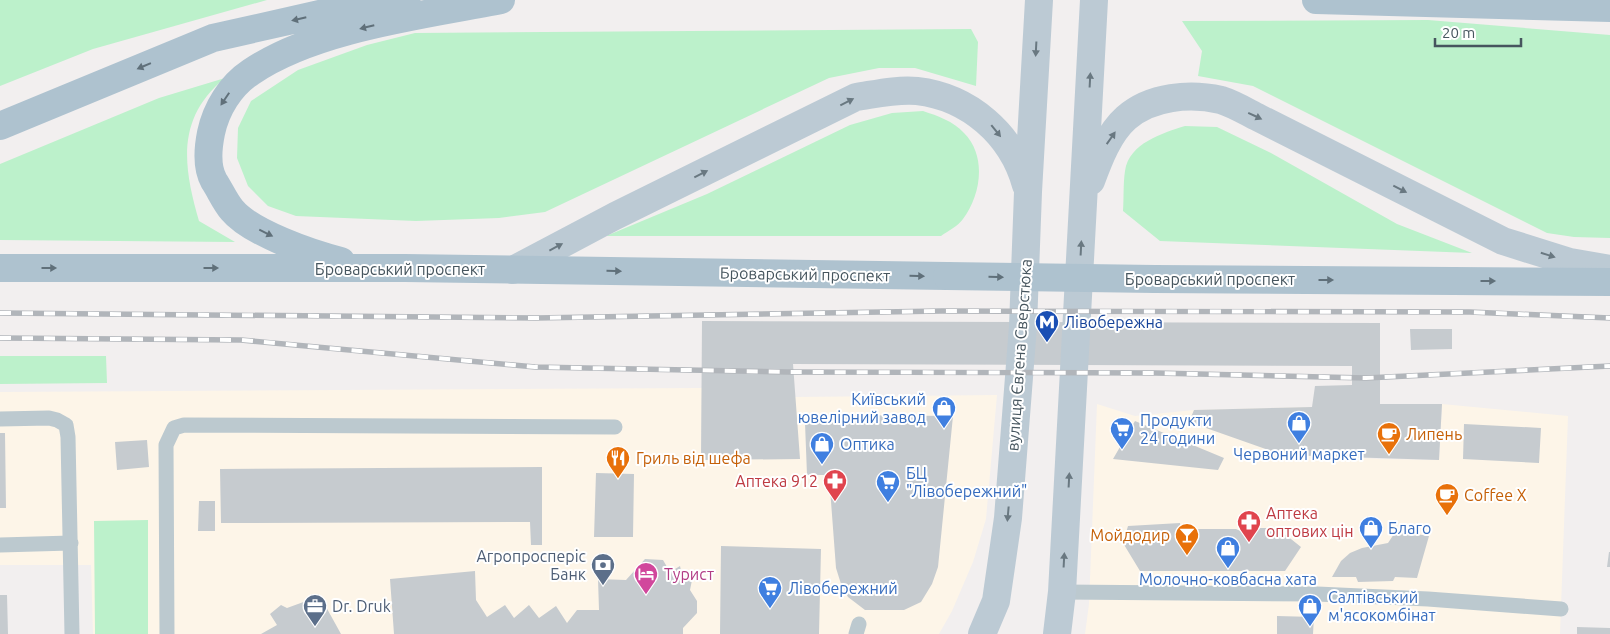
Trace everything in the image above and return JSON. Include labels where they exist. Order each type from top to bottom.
[{"type":"main road","points":[[0,126],[213,38],[346,8],[390,2],[486,0]]},
{"type":"main road","points":[[374,268],[333,259],[284,242],[260,230],[232,211],[212,177],[208,151],[215,114],[230,92],[250,72],[322,39],[374,25],[501,0]]},
{"type":"main road","name":"вулиця Євгена Сверстюка","points":[[982,634],[996,601],[1008,518],[1023,326],[1028,192],[1039,0]]},
{"type":"main road","points":[[1057,634],[1062,592],[1094,0]]},
{"type":"main road","points":[[1316,0],[1610,7]]},
{"type":"main road","points":[[1577,0],[1610,7]]},
{"type":"main road","points":[[513,270],[615,216],[856,97],[896,91],[916,91],[954,100],[994,127],[1012,153],[1028,192]]},
{"type":"main road","points":[[1084,198],[1099,160],[1109,141],[1126,118],[1150,104],[1196,95],[1223,101],[1259,118],[1503,241],[1570,262],[1610,270]]},
{"type":"main road","name":"Броварський проспект","points":[[0,268],[374,268],[1155,279],[1610,282]]},
{"type":"lane","points":[[0,419],[49,418],[57,420],[66,426],[68,437],[72,634]]},
{"type":"lane","points":[[167,634],[166,445],[174,428],[184,425],[615,427]]},
{"type":"lane","points":[[0,545],[71,543]]},
{"type":"lane","points":[[1062,592],[1317,594],[1428,599],[1561,609]]},
{"type":"shaded area","points":[[702,388],[701,459],[795,397],[997,395],[986,519],[973,562],[952,611],[939,634],[93,634],[91,565],[0,565],[0,392]]},
{"type":"shaded area","points":[[1097,404],[1135,416],[1194,410],[1312,407],[1306,455],[1381,459],[1439,460],[1442,404],[1568,416],[1560,634],[1085,634],[1089,604]]},
{"type":"green space","points":[[0,0],[267,0],[93,49],[0,86]]},
{"type":"green space","points":[[1428,20],[1610,35],[1610,238],[1574,237],[1547,233],[1253,86],[1198,76],[1202,51],[1182,21]]},
{"type":"green space","points":[[971,29],[978,42],[976,86],[915,68],[879,68],[829,78],[545,212],[499,218],[416,221],[296,216],[268,206],[248,186],[237,158],[238,128],[251,101],[298,70],[367,45],[415,33]]},
{"type":"green space","points":[[225,78],[209,93],[198,109],[191,126],[187,162],[189,181],[199,221],[235,242],[0,240],[0,164],[159,98]]},
{"type":"green space","points":[[923,111],[945,119],[960,129],[971,142],[979,164],[977,187],[969,209],[958,224],[941,236],[606,236],[707,194],[850,125],[892,113]]},
{"type":"green space","points":[[1185,126],[1217,127],[1271,153],[1397,224],[1472,253],[1160,241],[1123,211],[1125,171],[1128,161],[1140,146],[1157,136]]},
{"type":"green space","points":[[0,356],[106,356],[107,383],[0,384]]},
{"type":"green space","points":[[148,520],[148,634],[95,634],[94,521]]},
{"type":"building","points":[[702,321],[1380,323],[1380,404],[1442,404],[1439,460],[1283,455],[1189,422],[1194,410],[1312,407],[1315,386],[1352,385],[1352,366],[793,364],[800,459],[701,460]]},
{"type":"building","points":[[1410,329],[1452,329],[1452,349],[1411,350]]},
{"type":"building","name":"БЦ \"Лівобережний\"","points":[[835,415],[953,416],[938,567],[932,584],[921,602],[904,610],[865,610],[848,597],[841,584],[836,568],[829,475],[807,475],[805,423],[832,422]]},
{"type":"building","points":[[1135,421],[1224,458],[1218,470],[1113,459]]},
{"type":"building","points":[[1464,424],[1541,428],[1539,463],[1463,459]]},
{"type":"building","points":[[0,433],[5,433],[6,508],[0,508]]},
{"type":"building","points":[[147,440],[149,467],[117,470],[115,442]]},
{"type":"building","points":[[542,467],[542,545],[531,545],[530,522],[221,523],[220,469]]},
{"type":"building","points":[[596,473],[634,474],[633,537],[594,537]]},
{"type":"building","points":[[199,501],[215,501],[215,531],[198,531]]},
{"type":"building","points":[[1180,523],[1182,533],[1199,529],[1236,529],[1252,536],[1256,528],[1269,528],[1286,535],[1301,547],[1285,571],[1140,571],[1123,543],[1128,526]]},
{"type":"building","points":[[1396,531],[1429,536],[1417,578],[1395,577],[1393,581],[1358,582],[1356,577],[1332,577],[1341,561],[1350,553],[1362,548],[1388,543]]},
{"type":"building","name":"Лівобережний","points":[[721,546],[821,549],[819,634],[720,634]]},
{"type":"building","points":[[1609,552],[1610,567],[1607,567]]},
{"type":"building","name":"Турист","points":[[645,559],[663,560],[670,572],[680,566],[682,575],[692,580],[690,590],[697,601],[697,613],[683,628],[683,634],[394,634],[390,579],[475,571],[476,600],[487,617],[505,605],[514,618],[529,605],[539,618],[556,606],[567,623],[577,610],[599,610],[598,579],[626,580]]},
{"type":"building","points":[[0,595],[7,595],[8,634],[0,634]]},
{"type":"building","points":[[320,596],[341,634],[261,634],[277,625],[270,614],[281,605],[287,608]]},
{"type":"building","points":[[1277,616],[1314,617],[1313,634],[1277,634]]},
{"type":"building","points":[[1577,627],[1610,628],[1610,634],[1577,634]]},
{"type":"railway","points":[[0,313],[536,318],[942,311],[1470,312],[1610,318]]},
{"type":"railway","points":[[0,338],[241,340],[535,367],[788,372],[1156,373],[1366,378],[1610,366]]},
{"type":"place","name":"Лівобережна","points":[[1047,343]]},
{"type":"place","name":"Київський ювелірний завод","points":[[944,429]]},
{"type":"place","name":"Червоний маркет","points":[[1299,444]]},
{"type":"place","name":"Продукти 24 години","points":[[1122,450]]},
{"type":"place","name":"Липень","points":[[1389,455]]},
{"type":"place","name":"Оптика","points":[[822,465]]},
{"type":"place","name":"Гриль від шефа","points":[[618,479]]},
{"type":"place","name":"Аптека 912","points":[[835,502]]},
{"type":"place","name":"БЦ \"Лівобережний\"","points":[[888,503]]},
{"type":"place","name":"Coffee X","points":[[1447,516]]},
{"type":"place","name":"Аптека оптових цін","points":[[1249,543]]},
{"type":"place","name":"Благо","points":[[1371,549]]},
{"type":"place","name":"Мойдодир","points":[[1187,556]]},
{"type":"place","name":"Молочно-ковбасна хата","points":[[1228,569]]},
{"type":"place","name":"Агропросперіс Банк","points":[[603,586]]},
{"type":"place","name":"Турист","points":[[646,595]]},
{"type":"place","name":"Лівобережний","points":[[770,609]]},
{"type":"place","name":"Dr. Druk","points":[[315,627]]},
{"type":"place","name":"Салтівський м'ясокомбінат","points":[[1310,627]]}]
